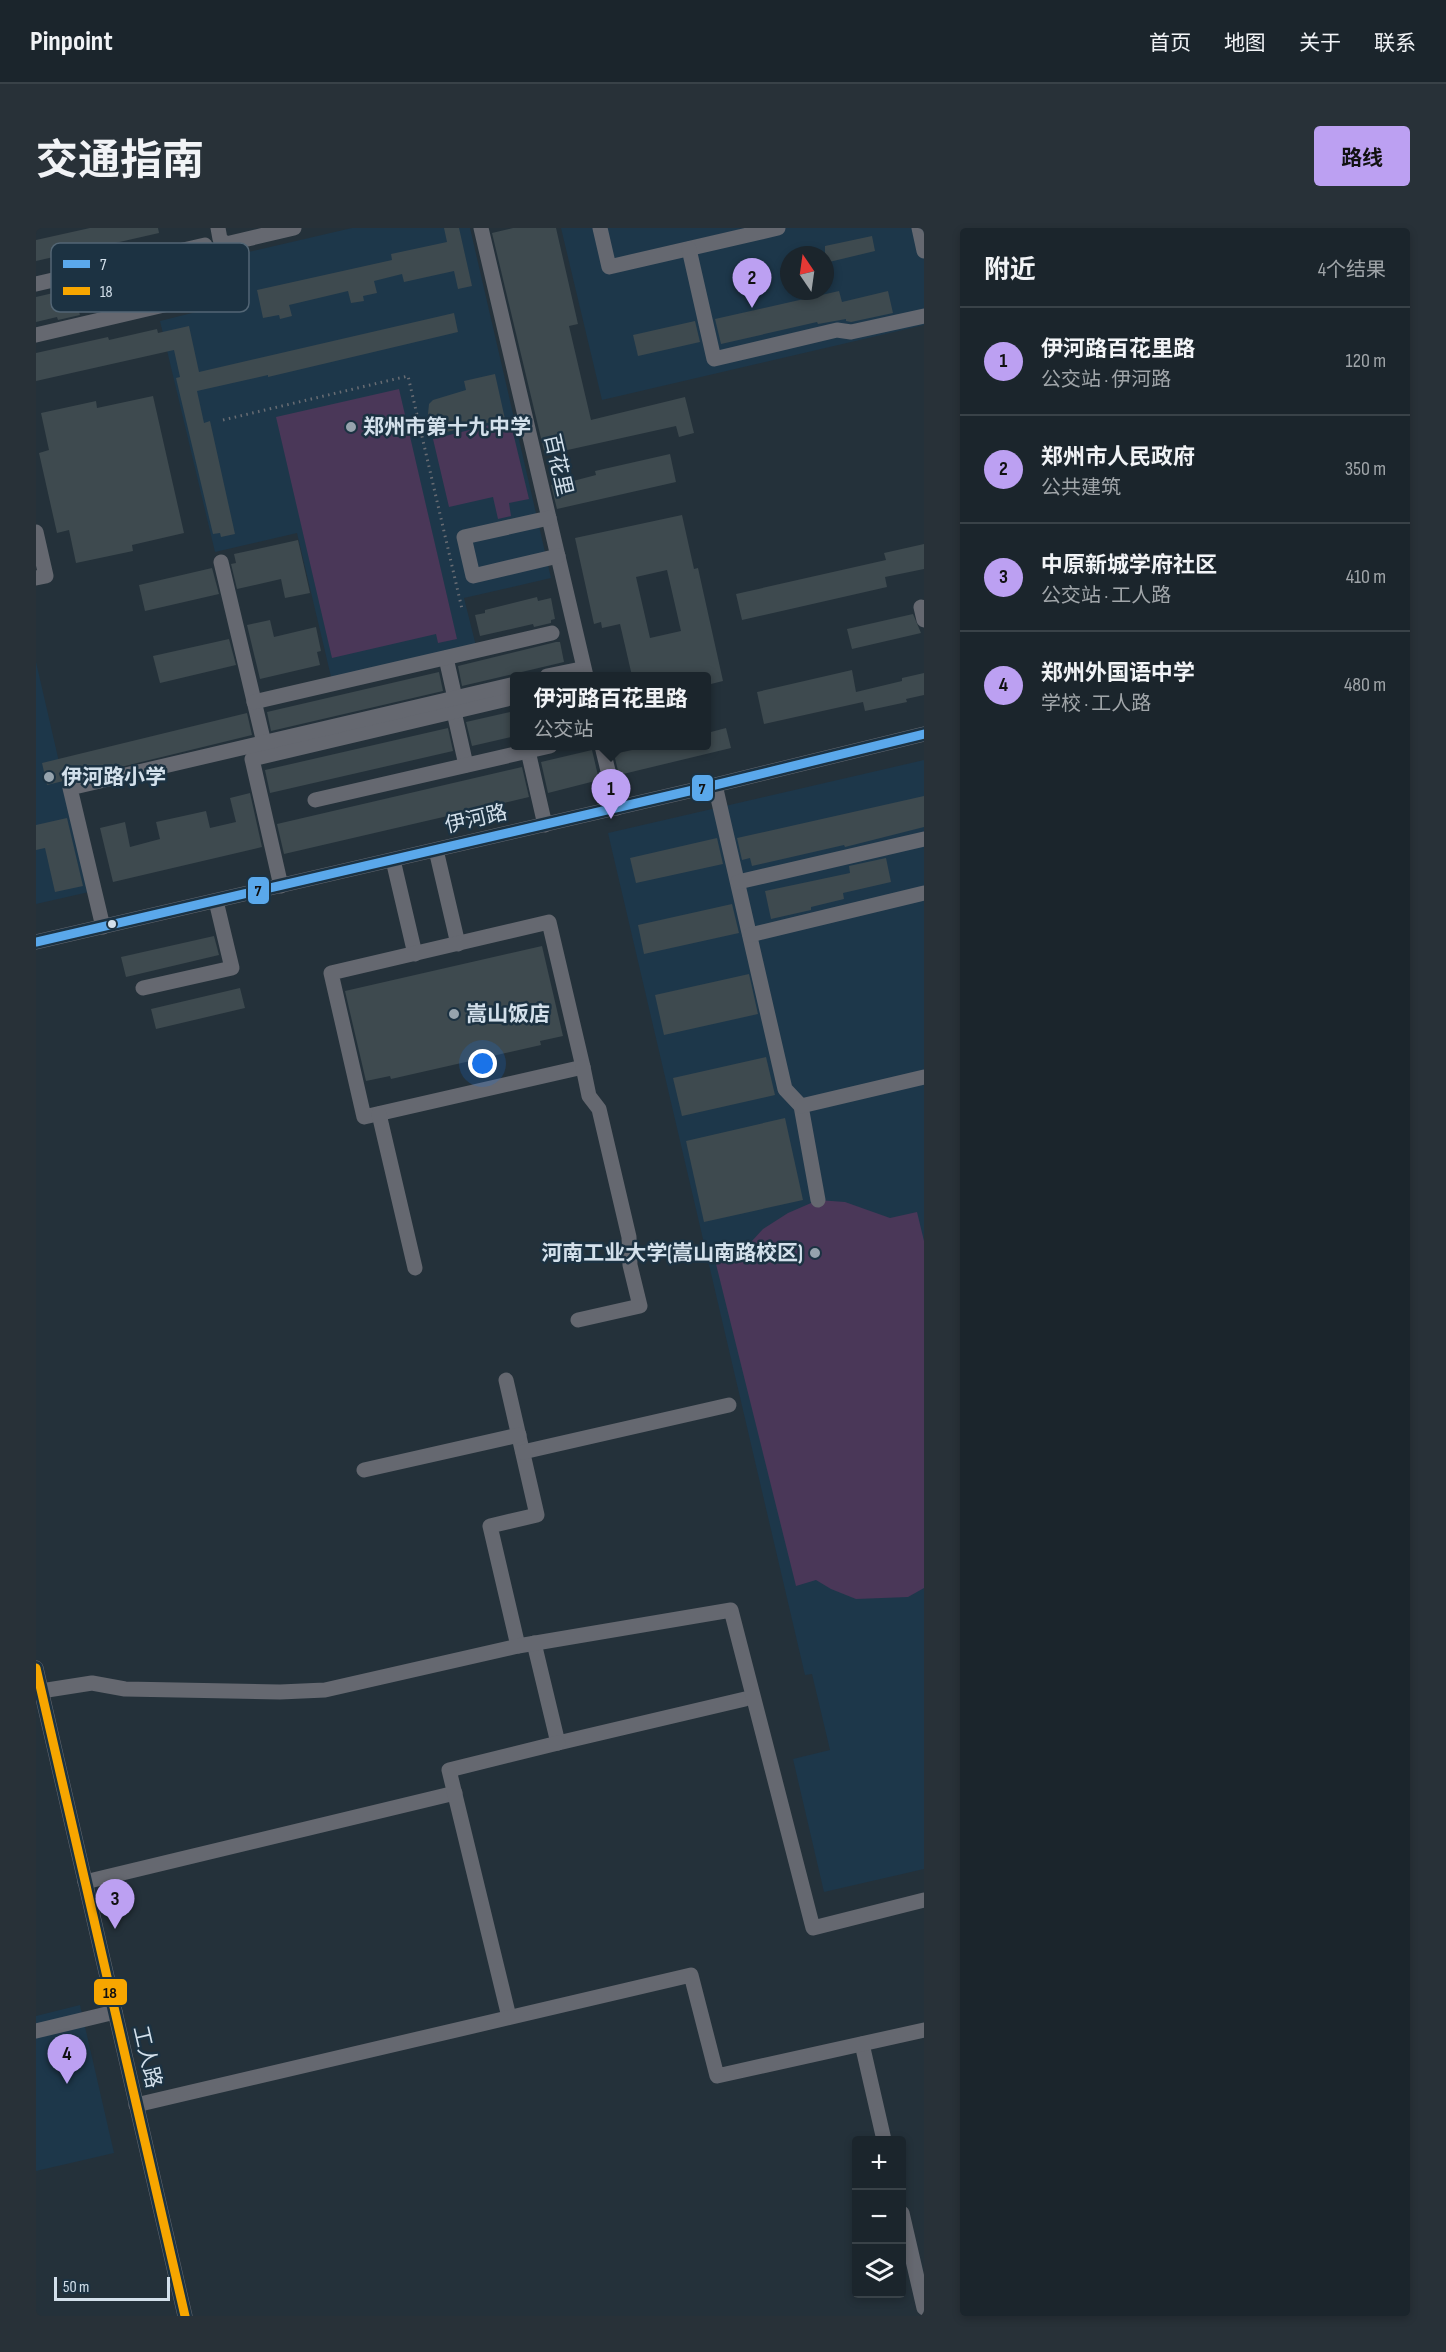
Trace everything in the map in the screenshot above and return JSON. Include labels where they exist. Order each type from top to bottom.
[{"type":"street","points":[[218,228],[220,239],[225,243]]},
{"type":"street","points":[[230,243],[294,228]]},
{"type":"street","name":"百花里","points":[[481,228],[558,556],[581,672]]},
{"type":"street","points":[[600,228],[609,267],[768,229]]},
{"type":"street","points":[[919,228],[924,251]]},
{"type":"street","points":[[689,249],[714,359],[837,330],[851,332],[924,316]]},
{"type":"street","points":[[36,284],[51,281]]},
{"type":"street","points":[[36,336],[136,312]]},
{"type":"street","points":[[549,518],[464,537],[473,576],[558,556]]},
{"type":"street","points":[[36,532],[46,576],[36,578]]},
{"type":"street","points":[[221,562],[264,743]]},
{"type":"street","points":[[254,702],[552,633]]},
{"type":"street","points":[[446,657],[466,765]]},
{"type":"street","points":[[281,886],[252,759],[454,705],[510,686]]},
{"type":"street","points":[[103,927],[70,788],[264,743],[454,705],[510,698]]},
{"type":"street","name":"伊河路","points":[[36,942],[545,825],[924,734]]},
{"type":"street","points":[[315,800],[532,750]]},
{"type":"street","points":[[603,750],[617,808]]},
{"type":"street","points":[[528,751],[545,825]]},
{"type":"street","points":[[715,785],[785,1089],[801,1106],[819,1200]]},
{"type":"street","points":[[738,882],[924,839]]},
{"type":"street","points":[[436,850],[458,944]]},
{"type":"street","points":[[393,860],[415,954]]},
{"type":"street","points":[[750,935],[924,893]]},
{"type":"street","points":[[143,988],[232,968],[216,901]]},
{"type":"street","points":[[578,1320],[640,1306],[630,1265],[629,1237],[599,1109],[590,1096],[549,922],[331,973],[364,1117],[583,1067]]},
{"type":"street","points":[[801,1106],[924,1077]]},
{"type":"street","points":[[379,1114],[415,1268]]},
{"type":"street","points":[[506,1380],[537,1515],[490,1526],[518,1646]]},
{"type":"street","points":[[523,1452],[729,1405]]},
{"type":"street","points":[[364,1470],[519,1435]]},
{"type":"street","points":[[41,1691],[92,1683],[125,1689],[280,1692],[325,1690],[518,1646],[731,1610],[813,1928],[924,1900]]},
{"type":"street","points":[[534,1643],[558,1743]]},
{"type":"street","name":"工人路","points":[[36,1668],[41,1691],[42,1724],[85,1882],[184,2316]]},
{"type":"street","points":[[509,2017],[449,1770],[746,1699]]},
{"type":"street","points":[[85,1882],[455,1793]]},
{"type":"street","points":[[136,2105],[691,1975],[717,2076],[924,2030]]},
{"type":"street","points":[[36,2031],[115,2012]]},
{"type":"street","points":[[862,2044],[883,2136]]},
{"type":"street","points":[[906,2230],[924,2308]]},
{"type":"path","points":[[223,420],[408,376],[462,609]]},
{"type":"shaded area","name":"郑州市第十九中学","points":[[352,228],[470,228],[551,578],[464,598],[476,646],[332,681],[297,533],[215,552],[160,321],[196,312],[249,312],[249,252]]},
{"type":"shaded area","points":[[561,228],[924,228],[924,325],[602,400]]},
{"type":"shaded area","points":[[399,389],[457,639],[438,643],[436,634],[332,658],[276,417]]},
{"type":"shaded area","points":[[510,420],[529,499],[509,503],[511,516],[498,519],[493,497],[449,507],[433,439]]},
{"type":"shaded area","name":"伊河路小学","points":[[36,662],[89,892],[36,904]]},
{"type":"shaded area","name":"河南工业大学(嵩山南路校区)","points":[[924,760],[924,1869],[824,1892],[793,1759],[830,1750],[812,1674],[805,1675],[608,833]]},
{"type":"shaded area","points":[[818,1200],[845,1202],[890,1218],[917,1212],[924,1241],[924,1588],[908,1597],[856,1599],[816,1580],[796,1586],[715,1260],[740,1254],[763,1229],[788,1213]]},
{"type":"shaded area","points":[[80,2005],[114,2153],[36,2171],[36,2016]]},
{"type":"building","points":[[90,228],[158,228],[159,233],[115,243],[51,243],[51,258],[36,261],[36,240]]},
{"type":"building","points":[[444,228],[459,228],[472,286],[458,289],[454,271],[404,282],[402,274],[374,281],[377,293],[363,296],[364,301],[351,303],[348,291],[289,305],[292,316],[280,319],[279,315],[263,318],[257,290],[392,260],[391,254],[447,242]]},
{"type":"building","points":[[513,228],[556,228],[578,324],[569,326],[591,420],[685,397],[694,433],[679,437],[676,426],[545,455],[492,233]]},
{"type":"building","points":[[872,236],[875,251],[834,261],[834,246],[825,246]]},
{"type":"building","points":[[839,291],[842,302],[888,291],[893,313],[851,322],[846,319],[818,324],[817,322],[721,344],[715,319],[799,300],[834,300],[834,292]]},
{"type":"building","points":[[51,294],[51,312],[79,312],[80,315],[36,322],[36,297]]},
{"type":"building","points":[[454,313],[458,332],[268,377],[268,375],[197,391],[204,423],[210,421],[235,534],[221,537],[220,533],[213,534],[176,378],[180,377],[174,350],[36,381],[36,353],[157,329],[158,333],[189,326],[199,372]]},
{"type":"building","points":[[695,321],[700,342],[638,356],[633,335]]},
{"type":"building","points":[[495,374],[505,419],[433,435],[428,414],[429,404],[433,400],[466,390],[464,381]]},
{"type":"building","points":[[153,396],[184,533],[132,545],[133,551],[76,563],[69,530],[57,533],[39,453],[49,450],[41,413],[96,401],[97,408]]},
{"type":"building","points":[[670,454],[676,482],[557,509],[551,485],[561,483],[560,479],[572,477],[573,481],[596,475],[595,471]]},
{"type":"building","points":[[682,515],[694,569],[698,568],[723,681],[711,684],[711,672],[631,672],[620,624],[602,628],[601,622],[594,624],[575,538]],"holes":[[[667,570],[681,631],[650,638],[636,577]]]},
{"type":"building","points":[[298,540],[310,593],[285,598],[281,579],[237,589],[231,564],[236,563],[234,554]]},
{"type":"building","points":[[924,544],[924,569],[885,577],[887,587],[742,620],[736,594],[886,560],[884,553]]},
{"type":"building","points":[[212,568],[219,594],[145,611],[139,585]]},
{"type":"building","points":[[537,597],[538,601],[551,598],[555,619],[551,620],[551,623],[534,627],[533,624],[480,636],[475,615],[485,613],[485,610]]},
{"type":"building","points":[[913,614],[921,633],[852,649],[847,629]]},
{"type":"building","points":[[270,620],[274,637],[316,627],[321,651],[317,652],[320,665],[260,679],[247,625]]},
{"type":"building","points":[[229,639],[236,665],[160,683],[153,656]]},
{"type":"building","points":[[556,642],[560,642],[564,662],[522,672],[510,672],[510,675],[462,686],[458,666]]},
{"type":"building","points":[[852,670],[856,692],[924,673],[924,695],[906,699],[907,702],[865,711],[863,702],[764,724],[757,692]]},
{"type":"building","points":[[439,672],[443,691],[271,731],[267,712]]},
{"type":"building","points":[[510,712],[510,737],[472,746],[466,722]]},
{"type":"building","points":[[247,713],[252,735],[47,785],[42,763]]},
{"type":"building","points":[[448,728],[453,751],[270,793],[265,770]]},
{"type":"building","points":[[726,728],[731,748],[619,775],[614,754],[632,750],[711,750],[711,732]]},
{"type":"building","points":[[592,750],[599,780],[548,793],[541,762]]},
{"type":"building","points":[[522,767],[529,797],[284,854],[277,824]]},
{"type":"building","points":[[250,793],[262,847],[113,882],[100,828],[125,822],[130,847],[160,839],[156,822],[206,811],[210,828],[236,822],[230,798]]},
{"type":"building","points":[[924,796],[924,827],[845,847],[844,845],[752,866],[750,858],[742,860],[737,838]]},
{"type":"building","points":[[67,818],[83,886],[55,892],[45,848],[36,850],[36,825]]},
{"type":"building","points":[[717,838],[723,864],[636,883],[630,858]]},
{"type":"building","points":[[886,858],[891,882],[843,893],[844,899],[811,907],[811,910],[771,919],[765,891],[850,873],[849,866]]},
{"type":"building","points":[[732,904],[739,933],[644,954],[638,925]]},
{"type":"building","points":[[214,936],[219,955],[126,977],[121,957]]},
{"type":"building","name":"嵩山饭店","points":[[542,946],[563,1036],[540,1041],[541,1045],[391,1079],[390,1076],[366,1081],[345,991]]},
{"type":"building","points":[[749,974],[758,1014],[664,1035],[655,995]]},
{"type":"building","points":[[240,988],[245,1008],[156,1029],[151,1009]]},
{"type":"building","points":[[766,1057],[775,1095],[682,1116],[673,1078]]},
{"type":"building","points":[[785,1118],[803,1200],[704,1222],[686,1141]]},
{"type":"transit line","name":"7","points":[[36,942],[715,785],[924,734]]},
{"type":"transit line","name":"18","points":[[36,1668],[185,2316]]},
{"type":"place","name":"郑州市人民政府","points":[[752,308]]},
{"type":"place","name":"郑州市第十九中学","points":[[351,427]]},
{"type":"place","name":"伊河路小学","points":[[49,777]]},
{"type":"place","name":"伊河路百花里路","points":[[611,819]]},
{"type":"place","name":"嵩山饭店","points":[[454,1014]]},
{"type":"place","name":"河南工业大学(嵩山南路校区)","points":[[815,1253]]},
{"type":"place","name":"中原新城学府社区","points":[[115,1929]]},
{"type":"place","name":"郑州外国语中学","points":[[67,2084]]}]
